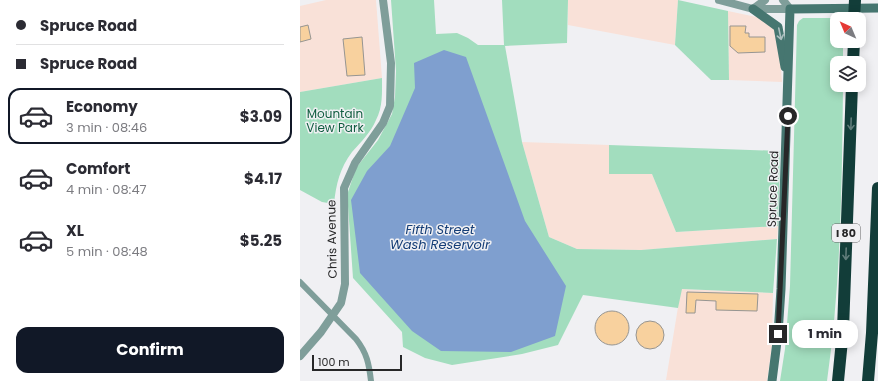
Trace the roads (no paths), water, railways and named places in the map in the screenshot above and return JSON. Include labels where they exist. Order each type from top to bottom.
[{"type":"highway","points":[[854,12],[855,0]]},
{"type":"highway","name":"I 80","points":[[838,381],[843,330],[852,92]]},
{"type":"highway","name":"I 80","points":[[868,381],[872,333],[878,188]]},
{"type":"main road","points":[[790,9],[878,8]]},
{"type":"main road","points":[[753,9],[778,27],[789,86]]},
{"type":"main road","name":"Spruce Road","points":[[772,381],[778,334],[781,289],[789,86],[790,9]]},
{"type":"street","name":"Chris Avenue","points":[[300,356],[321,332],[341,303],[345,284],[344,188],[355,163],[384,123],[391,101],[391,63],[383,0]]},
{"type":"street","points":[[719,0],[753,9],[790,9]]},
{"type":"street","points":[[753,9],[765,0]]},
{"type":"street","points":[[783,0],[790,9]]},
{"type":"street","points":[[300,282],[364,349],[369,363],[371,381]]},
{"type":"water","name":"Fifth Street Wash Reservoir","points":[[444,50],[466,57],[525,221],[566,286],[555,336],[511,352],[441,351],[412,331],[360,273],[351,200],[367,171],[390,146],[415,88],[414,63]]},
{"type":"park label","name":"Mountain View Park","points":[[335,121]]}]
